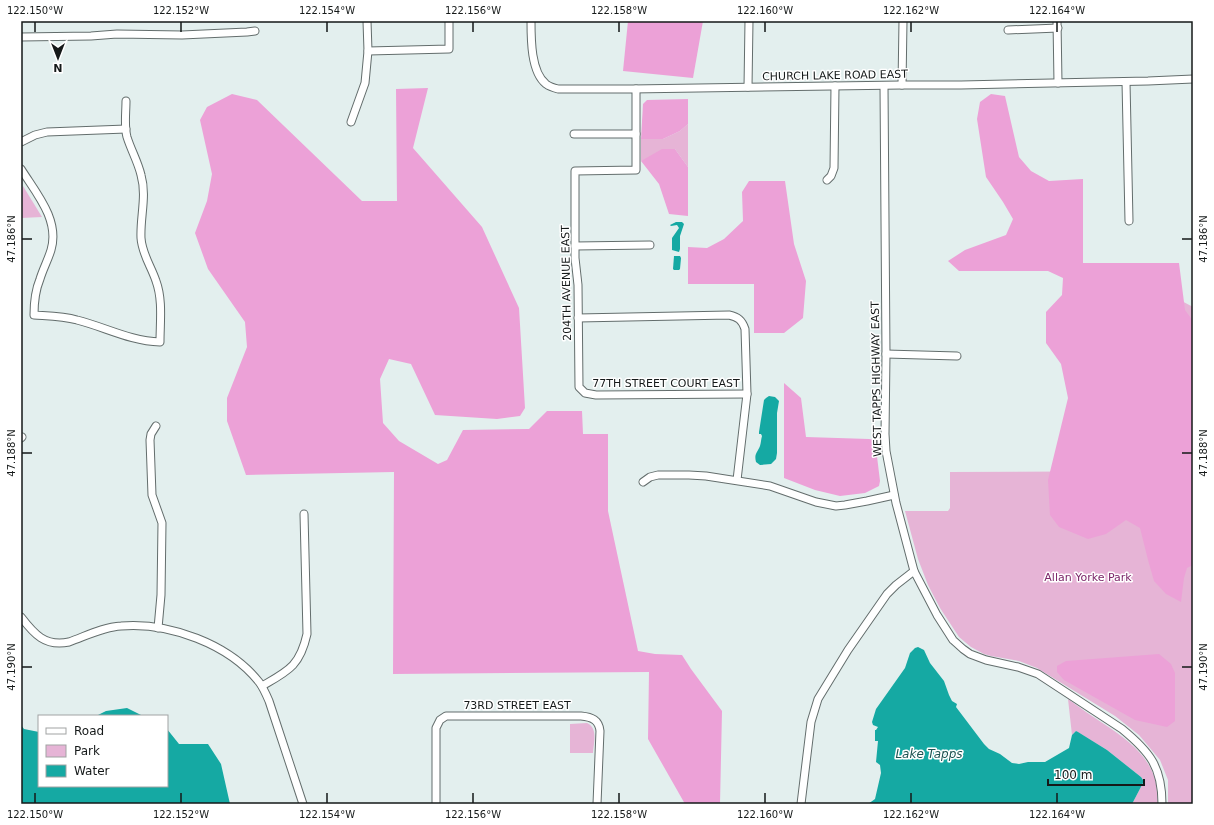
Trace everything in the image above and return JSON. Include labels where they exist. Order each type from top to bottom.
[{"type":"street","points":[[351,122],[365,83],[368,51],[367,21]]},
{"type":"street","points":[[368,51],[449,49],[449,21]]},
{"type":"street","name":"CHURCH LAKE ROAD EAST","points":[[531,21],[536,68],[540,78],[547,85],[558,89],[961,85],[1126,82],[1193,79]]},
{"type":"street","points":[[748,87],[749,21]]},
{"type":"street","points":[[902,85],[903,21]]},
{"type":"street","points":[[1008,30],[1057,25],[1058,83]]},
{"type":"street","points":[[21,37],[117,34],[182,35],[255,31]]},
{"type":"street","points":[[1126,82],[1129,221]]},
{"type":"street","points":[[827,180],[831,176],[834,168],[834,86]]},
{"type":"street","name":"WEST TAPPS HIGHWAY EAST","points":[[884,86],[886,354],[885,434],[888,465],[894,495],[914,571],[937,616],[953,640],[963,649],[970,654],[986,660],[1018,667],[1038,674],[1122,729],[1133,738],[1150,757],[1157,769],[1160,780],[1162,804]]},
{"type":"street","points":[[574,134],[636,134],[636,89]]},
{"type":"street","points":[[21,169],[46,207],[50,217],[53,236],[52,249],[36,292],[34,315],[64,316],[138,340],[160,342],[159,295],[156,281],[142,249],[141,238],[144,188],[141,175],[127,137],[126,101]]},
{"type":"street","points":[[21,142],[35,135],[47,132],[126,129]]},
{"type":"street","name":"204TH AVENUE EAST","points":[[585,393],[579,387],[575,246],[575,171],[636,170],[636,134]]},
{"type":"street","points":[[575,246],[650,245]]},
{"type":"street","points":[[578,318],[728,315],[742,321],[745,329],[747,394],[737,480]]},
{"type":"street","points":[[886,354],[957,356]]},
{"type":"street","name":"77TH STREET COURT EAST","points":[[585,393],[596,396],[747,394]]},
{"type":"street","points":[[156,426],[151,434],[150,440],[152,495],[162,523],[162,595],[158,628]]},
{"type":"street","points":[[643,482],[650,477],[658,475],[689,475],[737,480],[770,486],[816,502],[836,506],[894,495]]},
{"type":"street","points":[[262,686],[282,675],[294,665],[298,660],[305,644],[307,634],[304,514]]},
{"type":"street","points":[[801,804],[811,722],[818,699],[848,650],[888,594],[896,585],[914,571]]},
{"type":"street","points":[[21,617],[38,637],[53,643],[61,644],[113,627],[131,626],[158,628],[176,631],[189,636],[219,649],[235,658],[262,686],[269,701],[304,804]]},
{"type":"street","name":"73RD STREET EAST","points":[[436,804],[436,732],[440,720],[446,716],[582,716],[594,719],[599,726],[600,732],[597,804]]},
{"type":"green space","points":[[688,124],[688,167],[675,149],[641,161],[641,139],[663,139],[680,131]]},
{"type":"green space","points":[[23,186],[42,217],[21,218]]},
{"type":"green space","name":"Allan Yorke Park","points":[[1178,299],[1193,307],[1193,804],[1168,804],[1168,780],[1160,760],[1139,735],[1115,716],[1037,668],[1019,661],[984,654],[971,647],[959,637],[940,608],[928,585],[918,559],[905,511],[948,511],[950,508],[950,472],[1175,471]]},
{"type":"green space","points":[[1068,699],[1134,746],[1140,753],[1150,767],[1154,776],[1158,804],[1132,804],[1143,783],[1141,777],[1107,750],[1076,731],[1072,735]]},
{"type":"green space","points":[[587,723],[593,728],[594,732],[593,753],[570,753],[570,724]]},
{"type":"shaded area","points":[[628,21],[703,21],[693,78],[623,71]]},
{"type":"shaded area","points":[[428,88],[413,148],[482,227],[519,308],[525,408],[520,416],[497,419],[435,415],[411,364],[389,359],[380,379],[383,423],[399,441],[438,464],[447,460],[463,430],[529,429],[547,411],[582,411],[583,434],[608,434],[608,511],[638,651],[655,654],[682,655],[722,711],[720,804],[685,804],[648,739],[649,672],[393,674],[394,472],[246,475],[227,421],[227,398],[247,347],[245,322],[208,269],[195,233],[207,201],[212,174],[200,120],[207,107],[232,94],[257,100],[362,201],[397,201],[396,89]]},
{"type":"shaded area","points":[[991,94],[1005,96],[1019,157],[1031,171],[1049,181],[1083,179],[1083,263],[1179,263],[1185,310],[1193,321],[1193,565],[1187,568],[1184,578],[1181,602],[1166,594],[1154,581],[1140,528],[1126,520],[1106,534],[1088,539],[1059,527],[1050,515],[1048,480],[1068,398],[1061,364],[1046,343],[1046,312],[1062,295],[1063,278],[1048,271],[959,271],[948,261],[965,250],[1006,235],[1013,219],[986,177],[977,119],[980,102]]},
{"type":"shaded area","points":[[688,99],[688,124],[680,131],[663,139],[641,139],[643,104],[647,100]]},
{"type":"shaded area","points":[[662,149],[675,149],[688,167],[688,216],[669,214],[659,184],[641,161]]},
{"type":"shaded area","points":[[749,181],[785,181],[794,244],[806,281],[803,318],[784,333],[754,333],[754,284],[688,284],[688,247],[707,248],[724,239],[743,221],[742,192]]},
{"type":"shaded area","points":[[784,383],[801,398],[806,437],[875,440],[880,481],[879,486],[865,493],[840,496],[815,490],[784,478]]},
{"type":"shaded area","points":[[1159,654],[1171,664],[1175,673],[1175,721],[1167,727],[1135,720],[1064,680],[1057,672],[1057,666],[1066,661]]},
{"type":"water","points":[[676,222],[682,222],[684,224],[680,236],[679,252],[672,250],[672,238],[679,228],[677,225],[670,225]]},
{"type":"water","points":[[674,256],[680,256],[681,258],[679,270],[673,269]]},
{"type":"water","points":[[769,396],[775,397],[779,401],[777,413],[777,453],[776,459],[771,464],[760,465],[755,459],[762,436],[759,432],[764,400]]},
{"type":"water","name":"Lake Tapps","points":[[918,647],[924,650],[930,663],[944,681],[952,701],[957,704],[956,707],[989,749],[1000,754],[1012,763],[1019,764],[1028,762],[1045,762],[1069,748],[1072,735],[1076,731],[1107,750],[1141,777],[1143,783],[1132,804],[868,804],[875,799],[881,773],[880,765],[876,762],[878,741],[875,741],[875,730],[878,727],[873,725],[872,722],[876,709],[905,668],[910,653]]},
{"type":"water","points":[[127,708],[141,715],[98,715],[106,711]]},
{"type":"water","points":[[21,725],[24,729],[38,732],[38,787],[168,787],[168,730],[179,744],[208,744],[221,764],[230,804],[21,804]]}]
